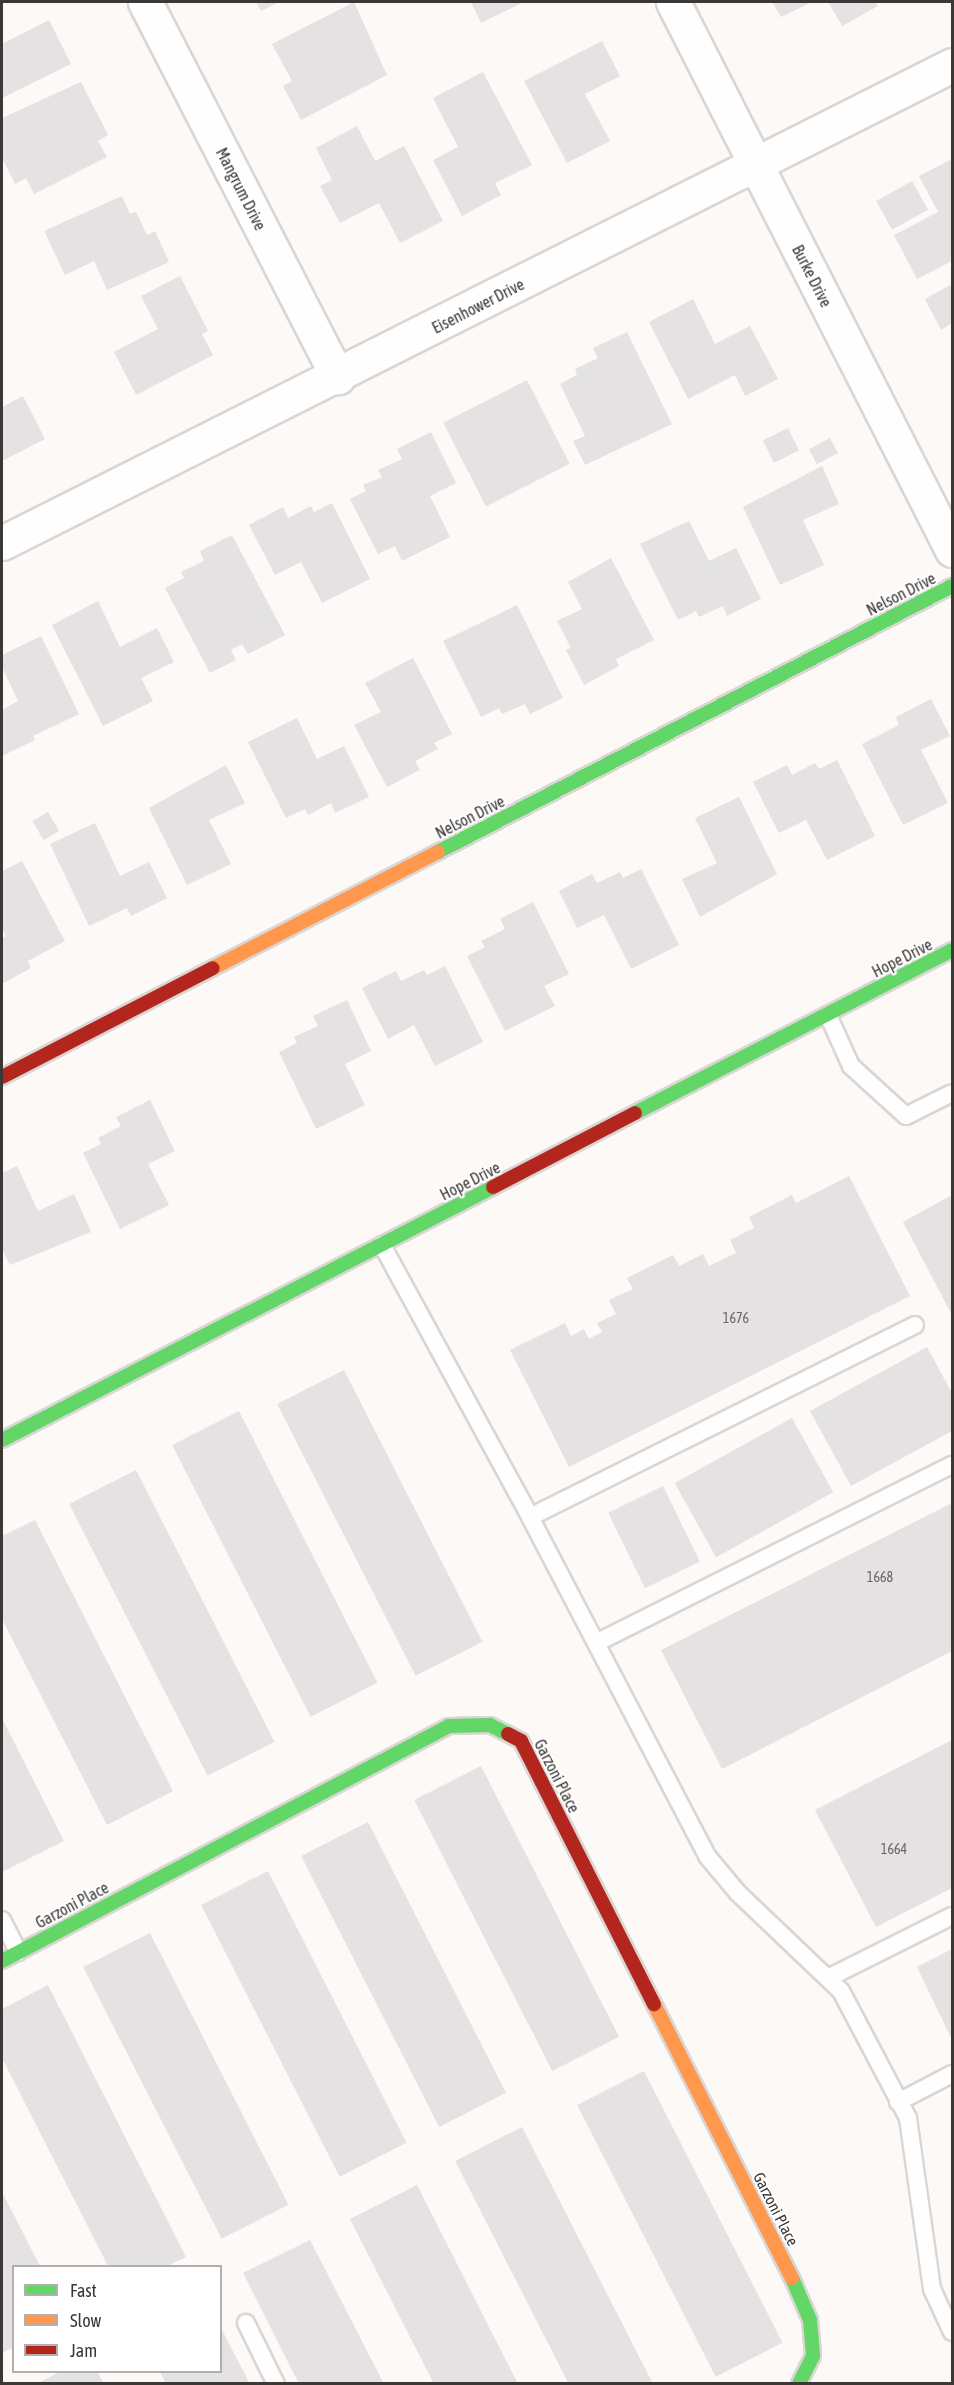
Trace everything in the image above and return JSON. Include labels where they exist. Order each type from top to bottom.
[{"type":"street","name":"Mangrum Drive","points":[[145,2],[338,376]]},
{"type":"street","name":"Burke Drive","points":[[673,2],[952,550]]},
{"type":"street","name":"Eisenhower Drive","points":[[2,543],[756,166],[952,65]]},
{"type":"street","name":"Nelson Drive","points":[[2,1077],[952,586]]},
{"type":"street","name":"Hope Drive","points":[[2,1440],[952,950]]},
{"type":"street","name":"Garzoni Place","points":[[2,1961],[449,1726],[490,1725],[521,1741],[793,2280],[810,2320],[813,2356],[799,2384]]},
{"type":"lane","points":[[828,1015],[851,1066],[906,1116],[952,1093]]},
{"type":"lane","points":[[382,1245],[530,1517],[707,1856],[738,1893],[841,1991],[908,2118],[932,2289],[952,2332]]},
{"type":"lane","points":[[530,1517],[915,1325]]},
{"type":"lane","points":[[596,1643],[952,1465]]},
{"type":"lane","points":[[828,1978],[952,1916]]},
{"type":"lane","points":[[2,1920],[18,1952]]},
{"type":"lane","points":[[898,2102],[952,2074]]},
{"type":"lane","points":[[246,2323],[276,2384]]},
{"type":"building","points":[[256,2],[279,2],[261,11]]},
{"type":"building","points":[[354,2],[387,75],[301,120],[283,86],[292,81],[272,44]]},
{"type":"building","points":[[471,2],[524,2],[481,23]]},
{"type":"building","points":[[772,2],[812,2],[781,17]]},
{"type":"building","points":[[828,2],[875,2],[878,6],[842,26]]},
{"type":"building","points":[[49,20],[71,64],[2,98],[2,44]]},
{"type":"building","points":[[602,41],[620,76],[585,94],[610,141],[567,163],[524,81]]},
{"type":"building","points":[[483,72],[532,165],[495,183],[501,195],[462,216],[433,160],[458,147],[433,98]]},
{"type":"building","points":[[81,82],[108,135],[98,141],[107,157],[34,194],[26,178],[15,184],[2,158],[2,118]]},
{"type":"building","points":[[357,126],[375,161],[404,146],[443,221],[400,243],[379,203],[340,223],[320,186],[332,180],[316,148]]},
{"type":"building","points":[[952,159],[952,261],[917,279],[894,235],[938,212],[919,176]]},
{"type":"building","points":[[912,181],[928,210],[892,230],[876,201]]},
{"type":"building","points":[[122,196],[130,214],[136,212],[147,235],[155,231],[169,262],[107,290],[94,261],[65,275],[44,231]]},
{"type":"building","points":[[180,276],[208,331],[202,334],[213,355],[136,395],[114,352],[158,329],[141,296]]},
{"type":"building","points":[[952,284],[952,323],[941,330],[925,299]]},
{"type":"building","points":[[693,299],[715,344],[750,326],[778,379],[745,396],[735,375],[688,399],[649,322]]},
{"type":"building","points":[[627,332],[672,424],[585,465],[573,441],[585,436],[560,384],[577,375],[575,369],[598,358],[593,348]]},
{"type":"building","points":[[527,380],[570,464],[486,506],[443,423]]},
{"type":"building","points":[[23,396],[45,439],[2,461],[2,407]]},
{"type":"building","points":[[788,428],[799,450],[774,463],[763,440]]},
{"type":"building","points":[[431,432],[456,483],[430,496],[450,537],[402,561],[395,546],[378,554],[350,499],[366,491],[363,485],[382,477],[378,470],[402,459],[397,449]]},
{"type":"building","points":[[830,438],[838,453],[817,464],[809,449]]},
{"type":"building","points":[[822,466],[839,504],[803,520],[824,565],[780,585],[743,507]]},
{"type":"building","points":[[332,503],[370,579],[322,603],[301,562],[275,575],[249,525],[283,507],[288,518],[311,506],[314,512]]},
{"type":"building","points":[[689,521],[709,561],[736,548],[761,599],[727,616],[723,606],[699,617],[696,611],[678,620],[640,544]]},
{"type":"building","points":[[232,535],[285,635],[248,654],[242,644],[231,650],[236,660],[210,673],[165,588],[184,578],[181,572],[204,561],[200,551]]},
{"type":"building","points":[[611,558],[654,640],[616,659],[619,666],[584,685],[566,650],[571,648],[557,621],[582,609],[568,582]]},
{"type":"building","points":[[98,601],[120,647],[157,628],[174,662],[141,678],[153,701],[103,726],[52,625]]},
{"type":"building","points":[[517,605],[563,698],[530,714],[525,704],[502,714],[499,708],[481,717],[443,641]]},
{"type":"building","points":[[41,636],[79,714],[33,736],[35,740],[2,756],[2,710],[18,701],[2,667],[2,655]]},
{"type":"building","points":[[413,658],[452,734],[434,743],[438,749],[415,761],[420,770],[387,787],[354,725],[381,712],[365,683]]},
{"type":"building","points":[[931,699],[950,736],[921,750],[948,803],[903,825],[862,744],[899,725],[896,717]]},
{"type":"building","points":[[297,718],[317,759],[344,746],[369,797],[335,813],[331,803],[308,815],[305,809],[286,818],[248,742]]},
{"type":"building","points":[[837,760],[875,836],[827,860],[806,820],[779,833],[753,782],[787,765],[792,775],[815,763],[819,769]]},
{"type":"building","points":[[226,765],[245,803],[209,820],[231,864],[187,885],[149,808]]},
{"type":"building","points":[[739,797],[777,874],[700,917],[682,879],[717,863],[695,818]]},
{"type":"building","points":[[48,812],[59,831],[43,840],[32,821]]},
{"type":"building","points":[[95,823],[120,876],[149,862],[167,898],[131,916],[127,908],[89,926],[50,844]]},
{"type":"building","points":[[22,861],[65,941],[28,961],[31,968],[2,984],[2,938],[6,936],[2,928],[2,871]]},
{"type":"building","points":[[641,869],[679,945],[631,969],[604,915],[577,928],[559,891],[592,874],[597,883],[620,872],[623,878]]},
{"type":"building","points":[[533,902],[569,974],[544,986],[555,1006],[505,1031],[467,956],[485,947],[481,941],[505,929],[500,919]]},
{"type":"building","points":[[445,966],[483,1042],[435,1066],[414,1025],[388,1039],[362,988],[396,971],[401,981],[424,970],[427,975]]},
{"type":"building","points":[[347,1000],[371,1051],[345,1064],[365,1105],[316,1129],[279,1052],[297,1043],[294,1037],[318,1026],[313,1016]]},
{"type":"building","points":[[150,1100],[175,1151],[148,1164],[169,1205],[120,1229],[83,1153],[101,1144],[98,1138],[121,1126],[116,1117]]},
{"type":"building","points":[[17,1166],[38,1211],[74,1194],[91,1232],[10,1265],[2,1249],[2,1173]]},
{"type":"building","points":[[849,1176],[910,1296],[569,1467],[510,1350],[565,1323],[571,1336],[584,1329],[589,1339],[602,1332],[597,1323],[616,1314],[609,1300],[633,1289],[627,1278],[673,1255],[679,1266],[703,1254],[709,1266],[736,1253],[730,1240],[754,1228],[749,1217],[792,1195],[796,1203]]},
{"type":"building","points":[[952,1195],[952,1315],[903,1222]]},
{"type":"building","points":[[927,1347],[952,1393],[952,1431],[851,1486],[810,1411]]},
{"type":"building","points":[[344,1370],[482,1642],[416,1676],[277,1404]]},
{"type":"building","points":[[239,1411],[377,1683],[311,1717],[172,1445]]},
{"type":"building","points":[[792,1418],[833,1492],[716,1557],[675,1483]]},
{"type":"building","points":[[136,1470],[274,1742],[208,1776],[69,1504]]},
{"type":"building","points":[[663,1486],[700,1561],[645,1588],[608,1513]]},
{"type":"building","points":[[952,1503],[952,1651],[722,1769],[661,1650]]},
{"type":"building","points":[[35,1520],[173,1791],[107,1825],[2,1619],[2,1536]]},
{"type":"building","points":[[2,1718],[64,1841],[2,1872]]},
{"type":"building","points":[[952,1740],[952,1888],[876,1927],[815,1810]]},
{"type":"building","points":[[481,1766],[619,2037],[552,2071],[414,1800]]},
{"type":"building","points":[[368,1822],[506,2093],[439,2127],[301,1856]]},
{"type":"building","points":[[268,1871],[406,2143],[340,2177],[201,1905]]},
{"type":"building","points":[[150,1933],[288,2205],[222,2239],[83,1967]]},
{"type":"building","points":[[952,1949],[952,2040],[917,1967]]},
{"type":"building","points":[[48,1985],[186,2257],[169,2265],[107,2265],[2,2058],[2,2009]]},
{"type":"building","points":[[644,2071],[782,2343],[716,2377],[577,2105]]},
{"type":"building","points":[[522,2127],[653,2384],[569,2384],[455,2161]]},
{"type":"building","points":[[417,2185],[518,2384],[434,2384],[350,2219]]},
{"type":"building","points":[[2,2192],[39,2265],[12,2265],[12,2348],[2,2353]]},
{"type":"building","points":[[310,2240],[384,2384],[299,2384],[243,2273]]},
{"type":"building","points":[[222,2330],[250,2384],[166,2384],[160,2373],[222,2373]]},
{"type":"building","points":[[58,2373],[98,2373],[104,2384],[36,2384]]},
{"type":"traffic: fast","points":[[438,852],[952,586]]},
{"type":"traffic: fast","points":[[635,1113],[952,950]]},
{"type":"traffic: fast","points":[[2,1440],[493,1187]]},
{"type":"traffic: fast","points":[[2,1961],[449,1726],[490,1725],[508,1734]]},
{"type":"traffic: fast","points":[[792,2278],[810,2320],[813,2356],[799,2384]]},
{"type":"traffic: slow","points":[[213,968],[438,852]]},
{"type":"traffic: slow","points":[[654,2004],[792,2278]]},
{"type":"traffic: jam","points":[[2,1077],[213,968]]},
{"type":"traffic: jam","points":[[493,1187],[635,1113]]},
{"type":"traffic: jam","points":[[508,1734],[521,1741],[654,2004]]}]
